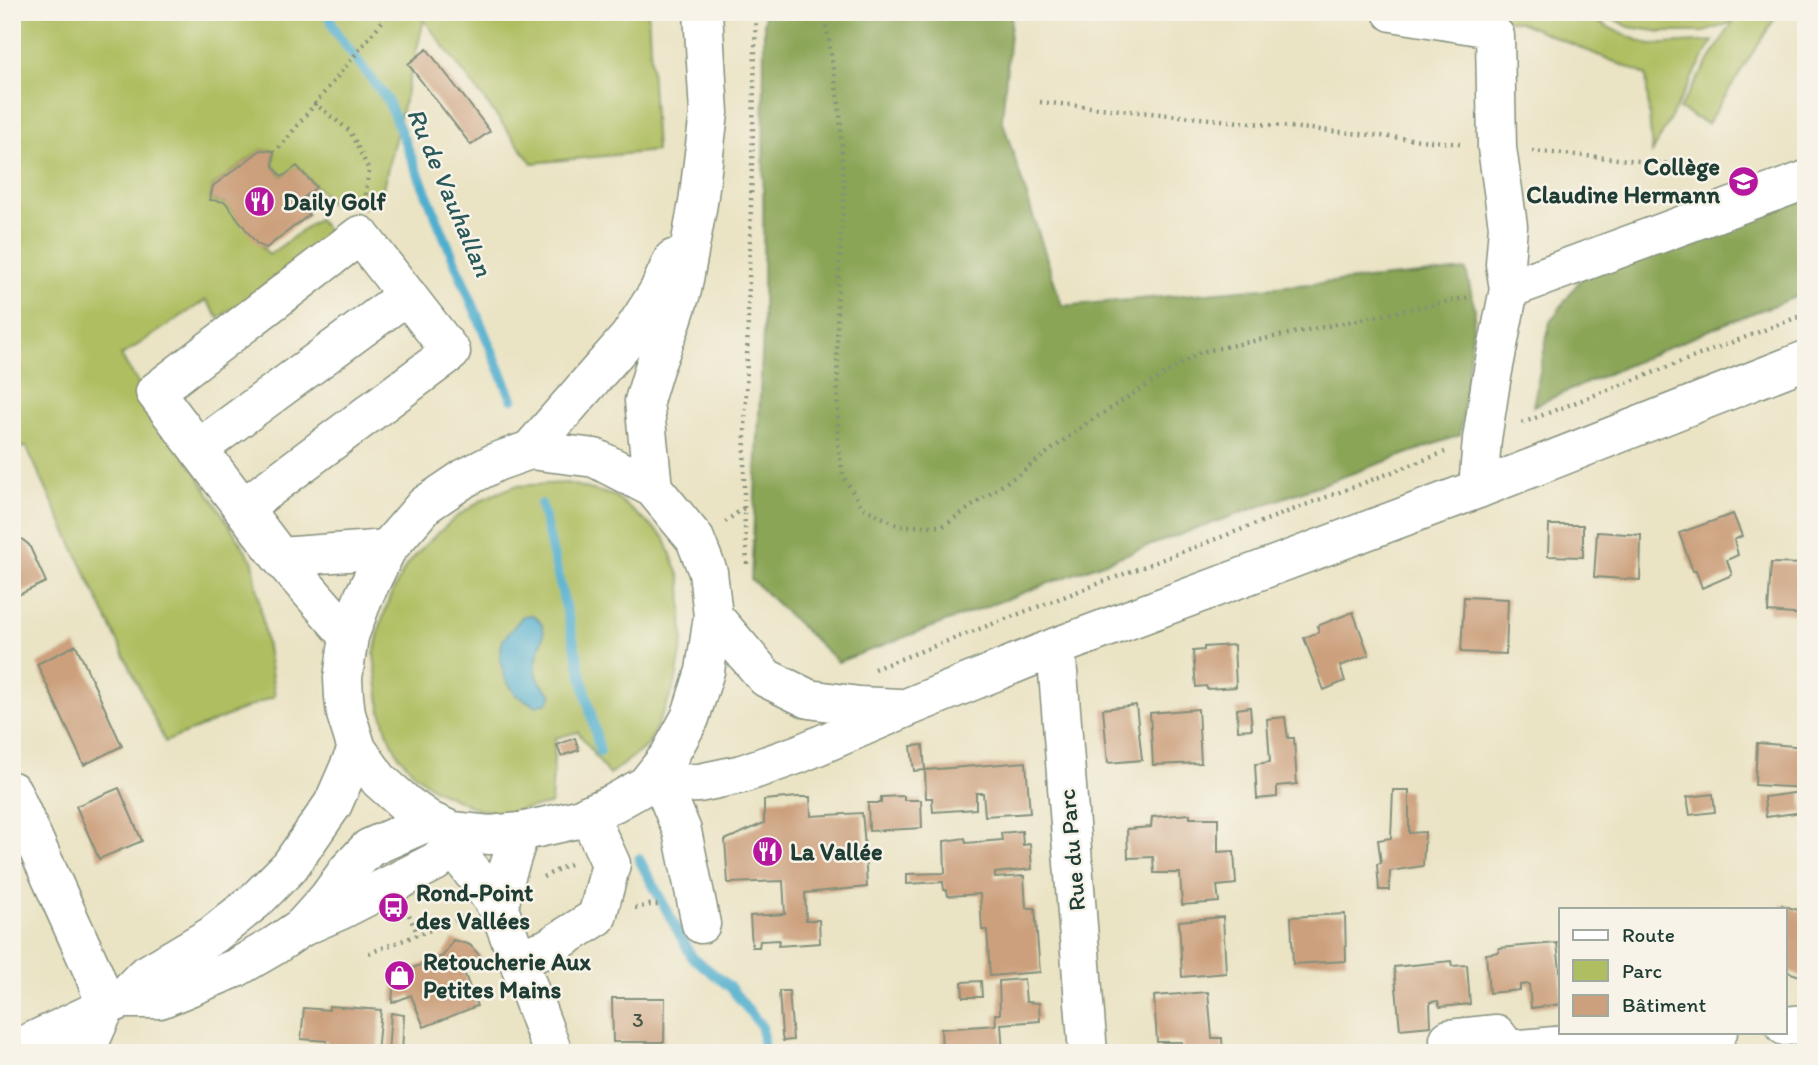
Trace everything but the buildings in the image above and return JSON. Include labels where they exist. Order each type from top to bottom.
[{"type":"main road","points":[[653,488],[644,401],[682,290],[698,203],[709,113],[703,12]]},
{"type":"main road","points":[[1392,12],[1485,27],[1495,36],[1497,148],[1508,226],[1506,264],[1509,289],[1482,439],[1478,489]]},
{"type":"main road","points":[[1509,289],[1806,180]]},
{"type":"main road","points":[[530,450],[629,337],[658,292],[698,203]]},
{"type":"main road","points":[[243,508],[451,352],[360,235],[155,392],[280,557],[349,636]]},
{"type":"main road","points":[[198,449],[407,295]]},
{"type":"main road","points":[[655,785],[690,718],[705,671],[713,616],[708,572],[695,539],[653,488],[595,458],[530,450],[475,473],[425,505],[387,549],[363,596],[349,636],[342,678],[346,714],[357,749],[379,780],[406,804],[441,826],[490,835],[520,832],[578,819],[655,785],[699,783],[742,774],[799,754],[1056,647],[1478,489],[1806,360]]},
{"type":"main road","points":[[280,557],[387,549]]},
{"type":"main road","points":[[713,616],[766,678],[809,699],[859,706],[905,708]]},
{"type":"main road","name":"Rue du Parc","points":[[1056,647],[1088,1053]]},
{"type":"main road","points":[[12,1051],[114,1003],[144,976],[213,935],[255,901],[290,866],[333,804],[357,749]]},
{"type":"main road","points":[[655,785],[682,831],[701,924]]},
{"type":"main road","points":[[12,792],[94,974],[114,1003]]},
{"type":"main road","points":[[518,958],[546,949],[597,917],[611,864],[588,814]]},
{"type":"main road","points":[[441,826],[499,909],[553,1053]]},
{"type":"main road","points":[[114,1003],[160,999],[236,968],[302,927],[369,848],[441,826]]},
{"type":"main road","points":[[499,909],[505,879],[520,832]]},
{"type":"main road","points":[[85,1053],[114,1003]]},
{"type":"main road","points":[[1786,1026],[1806,1024]]},
{"type":"main road","points":[[1450,1053],[1449,1040],[1496,1034],[1507,1051],[1696,1034]]},
{"type":"path","points":[[279,148],[390,12]]},
{"type":"path","points":[[747,576],[744,508],[755,12]]},
{"type":"path","points":[[824,12],[840,111],[844,192],[837,302],[838,444],[843,477],[862,507],[899,526],[943,526],[1087,423],[1200,352],[1509,289]]},
{"type":"path","points":[[1040,102],[1738,170]]},
{"type":"path","points":[[314,103],[350,131],[369,170],[360,235]]},
{"type":"path","points":[[871,670],[1806,314]]},
{"type":"green space","points":[[12,12],[648,12],[656,151],[532,163],[424,20],[382,192],[363,208],[350,194],[333,206],[298,167],[282,177],[273,166],[274,151],[261,150],[213,186],[210,200],[225,202],[269,255],[318,219],[332,237],[219,318],[206,300],[121,356],[253,562],[275,696],[165,742],[26,446],[12,452]]},
{"type":"green space","points":[[764,12],[1012,12],[1002,119],[1062,306],[1466,270],[1475,310],[1460,435],[1151,545],[838,662],[751,579],[763,334]]},
{"type":"green space","points":[[1461,12],[1578,12],[1649,45],[1713,41],[1652,153],[1646,75],[1519,22]]},
{"type":"green space","points":[[1601,12],[1779,12],[1707,124],[1679,109],[1733,22],[1705,32],[1662,32],[1629,27]]},
{"type":"green space","points":[[1806,198],[1806,293],[1721,325],[1533,406],[1550,322],[1593,262]]},
{"type":"green space","points":[[566,483],[615,496],[664,537],[681,580],[683,641],[675,686],[648,745],[609,775],[578,732],[555,738],[551,804],[502,813],[477,809],[434,789],[415,774],[399,756],[381,711],[374,655],[380,627],[389,599],[406,566],[455,518],[485,498],[515,486]]},
{"type":"water","points":[[533,615],[543,628],[536,672],[540,682],[552,695],[548,702],[536,706],[516,695],[506,680],[500,661],[502,641],[523,616]]},
{"type":"waterway","name":"Ru de Vauhallan","points":[[327,12],[337,34],[387,99],[512,399]]},
{"type":"waterway","name":"Ru de Vauhallan","points":[[541,504],[600,752]]},
{"type":"waterway","name":"Ru de Vauhallan","points":[[639,859],[692,957],[730,987],[762,1027],[764,1053]]},
{"type":"place","name":"Collège Claudine Hermann","points":[[1743,181]]},
{"type":"place","name":"Daily Golf","points":[[260,202]]},
{"type":"place","name":"La Vallée","points":[[767,852]]},
{"type":"place","name":"Rond-Point des Vallées","points":[[393,907]]},
{"type":"place","name":"Retoucherie Aux Petites Mains","points":[[400,976]]}]
